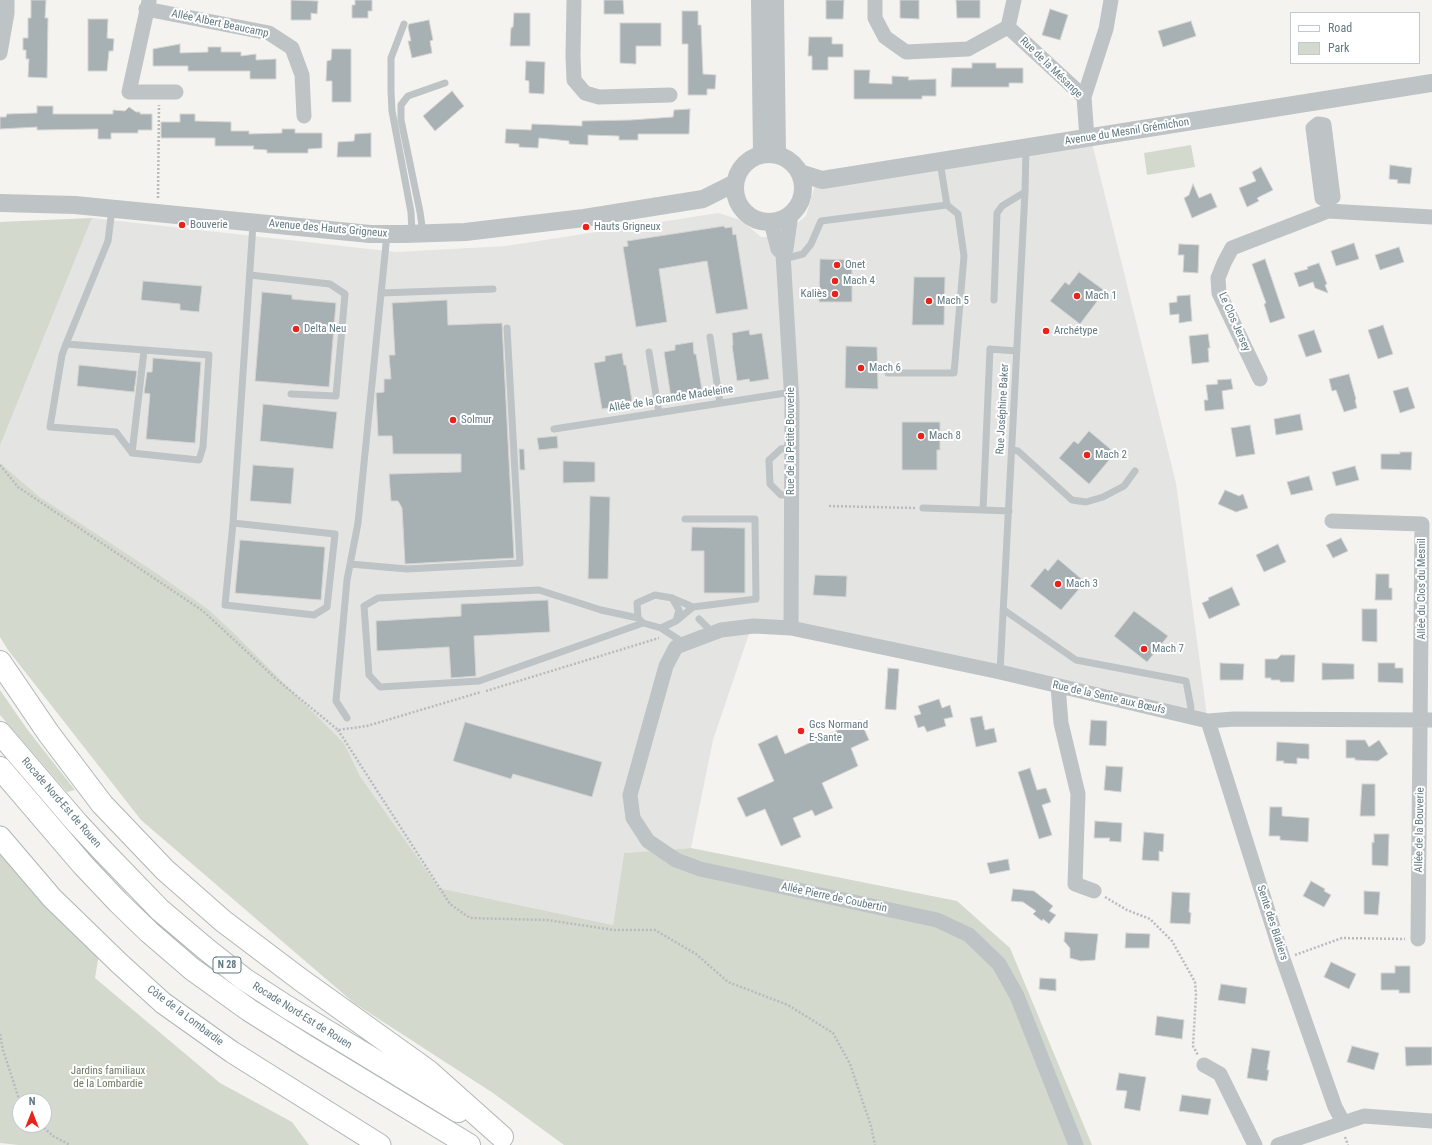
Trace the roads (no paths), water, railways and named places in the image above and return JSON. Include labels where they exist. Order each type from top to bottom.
[{"type":"highway","points":[[0,662],[49,734],[102,804],[165,870],[223,921],[301,980],[428,1071],[508,1141]]},
{"type":"highway","name":"Rocade Nord-Est de Rouen","points":[[0,733],[104,852],[160,910],[206,950],[244,979],[293,1010],[508,1141]]},
{"type":"highway","name":"Rocade Nord-Est de Rouen","points":[[0,768],[83,865],[118,902],[149,932],[192,969],[249,1010],[469,1145]]},
{"type":"main road","name":"Côte de la Lombardie","points":[[0,837],[52,898],[163,1003],[232,1052],[380,1145]]},
{"type":"street","points":[[0,53],[7,13],[7,0]]},
{"type":"street","points":[[574,0],[574,80],[584,93],[599,97],[670,95]]},
{"type":"street","points":[[760,0],[769,154]]},
{"type":"street","points":[[769,154],[775,0]]},
{"type":"street","points":[[875,0],[875,18],[885,37],[906,52],[968,50],[1008,27],[1014,0]]},
{"type":"street","points":[[1084,98],[1106,29],[1111,0]]},
{"type":"street","points":[[148,5],[129,92],[176,92]]},
{"type":"street","name":"Allée Albert Beaucamp","points":[[148,5],[268,33],[292,48],[302,75],[304,116]]},
{"type":"street","name":"Rue de la Mésange","points":[[1008,27],[1084,98],[1087,138]]},
{"type":"street","name":"Avenue du Mesnil Grémichon","points":[[800,173],[822,180],[1432,84]]},
{"type":"street","points":[[1315,102],[1318,124],[1313,128],[1322,198],[1328,206]]},
{"type":"street","points":[[769,154],[784,157],[793,163],[800,173],[803,184],[802,196],[798,205],[791,214],[783,219],[771,222],[750,216],[743,210],[737,200],[735,183],[739,172],[751,159],[769,154]]},
{"type":"street","name":"Avenue du Mesnil Grémichon","points":[[802,196],[822,180]]},
{"type":"street","name":"Avenue des Hauts Grigneux","points":[[0,203],[75,205],[115,208],[370,234],[465,232],[540,224],[703,199],[735,183]]},
{"type":"street","name":"Avenue des Hauts Grigneux","points":[[703,199],[728,204],[743,210]]},
{"type":"street","name":"Le Clos Jersey","points":[[1260,379],[1219,293],[1218,278],[1232,248],[1328,206],[1432,217]]},
{"type":"street","name":"Rue de la Petite Bouverie","points":[[791,214],[786,249],[783,257],[792,392],[791,628]]},
{"type":"street","name":"Rue de la Petite Bouverie","points":[[771,222],[778,249],[783,257]]},
{"type":"street","name":"Allée du Clos du Mesnil","points":[[1332,521],[1422,524],[1426,720]]},
{"type":"street","name":"Rue de la Sente aux Bœufs","points":[[681,646],[721,630],[754,626],[791,628],[1000,672],[1208,720],[1426,720]]},
{"type":"street","name":"Allée Pierre de Coubertin","points":[[681,646],[666,666],[630,795],[633,818],[648,840],[676,860],[700,869],[937,920],[969,935],[999,964],[1017,996],[1076,1145]]},
{"type":"street","points":[[1058,686],[1061,723],[1078,794],[1075,884],[1094,891]]},
{"type":"street","name":"Sente des Blatiers","points":[[1208,720],[1283,959],[1335,1107],[1343,1122]]},
{"type":"street","name":"Allée de la Bouverie","points":[[1418,940],[1426,720]]},
{"type":"street","points":[[1204,1065],[1220,1074],[1255,1145]]},
{"type":"street","points":[[1278,1145],[1364,1116],[1432,1121]]},
{"type":"lane","points":[[404,24],[391,58],[392,111],[411,212],[417,233]]},
{"type":"lane","points":[[417,233],[420,212],[401,120],[401,105],[408,96],[445,82]]},
{"type":"lane","name":"Rue Joséphine Baker","points":[[1000,672],[1026,148]]},
{"type":"lane","points":[[888,373],[954,373],[964,256],[958,214],[947,205],[940,161]]},
{"type":"lane","points":[[994,300],[997,212],[1002,206],[1025,192]]},
{"type":"lane","points":[[783,257],[803,254],[811,244],[821,221],[947,205]]},
{"type":"lane","points":[[66,344],[209,355],[203,447],[199,460],[132,453],[116,432],[50,426],[62,354],[66,344],[108,241],[111,217],[115,208]]},
{"type":"lane","points":[[233,524],[335,534],[327,607],[314,615],[224,605],[233,524],[253,222]]},
{"type":"lane","points":[[348,718],[336,702],[347,580],[358,523],[387,234]]},
{"type":"lane","points":[[250,275],[330,284],[344,294],[336,396],[291,394]]},
{"type":"lane","points":[[381,293],[493,289]]},
{"type":"lane","points":[[350,564],[407,569],[520,563],[507,328]]},
{"type":"lane","points":[[710,337],[720,403]]},
{"type":"lane","points":[[983,510],[990,349],[1017,351]]},
{"type":"lane","points":[[132,453],[144,351]]},
{"type":"lane","points":[[649,352],[659,412]]},
{"type":"lane","name":"Allée de la Grande Madeleine","points":[[554,429],[792,392]]},
{"type":"lane","points":[[792,447],[781,448],[769,460],[770,484],[781,495],[792,495]]},
{"type":"lane","points":[[1012,450],[1018,452],[1072,500],[1086,502],[1103,496],[1124,486],[1135,471]]},
{"type":"lane","points":[[923,508],[1009,512]]},
{"type":"lane","points":[[640,620],[637,603],[655,595],[672,598],[693,607],[756,599],[755,519],[685,519]]},
{"type":"lane","points":[[640,620],[479,681],[380,686],[370,675],[364,606],[378,598],[539,590],[601,610],[640,620],[661,628],[681,646]]},
{"type":"lane","points":[[672,598],[679,610],[676,621]]},
{"type":"lane","points":[[661,628],[676,621],[693,607]]},
{"type":"lane","points":[[1004,610],[1076,660],[1186,681],[1191,708],[1189,716]]},
{"type":"lane","points":[[699,619],[713,633]]},
{"type":"place","name":"Bouverie","points":[[182,225]]},
{"type":"place","name":"Hauts Grigneux","points":[[586,227]]},
{"type":"place","name":"Onet","points":[[837,265]]},
{"type":"place","name":"Mach 4","points":[[835,281]]},
{"type":"place","name":"Kaliès","points":[[835,294]]},
{"type":"place","name":"Mach 1","points":[[1077,296]]},
{"type":"place","name":"Mach 5","points":[[929,301]]},
{"type":"place","name":"Delta Neu","points":[[296,329]]},
{"type":"place","name":"Archétype","points":[[1046,331]]},
{"type":"place","name":"Mach 6","points":[[861,368]]},
{"type":"place","name":"Solmur","points":[[453,420]]},
{"type":"place","name":"Mach 8","points":[[921,436]]},
{"type":"place","name":"Mach 2","points":[[1087,455]]},
{"type":"place","name":"Mach 3","points":[[1058,584]]},
{"type":"place","name":"Mach 7","points":[[1144,649]]},
{"type":"place","name":"Gcs Normand E-Sante","points":[[801,731]]},
{"type":"park label","name":"Jardins familiaux de la Lombardie","points":[[108,1077]]}]
